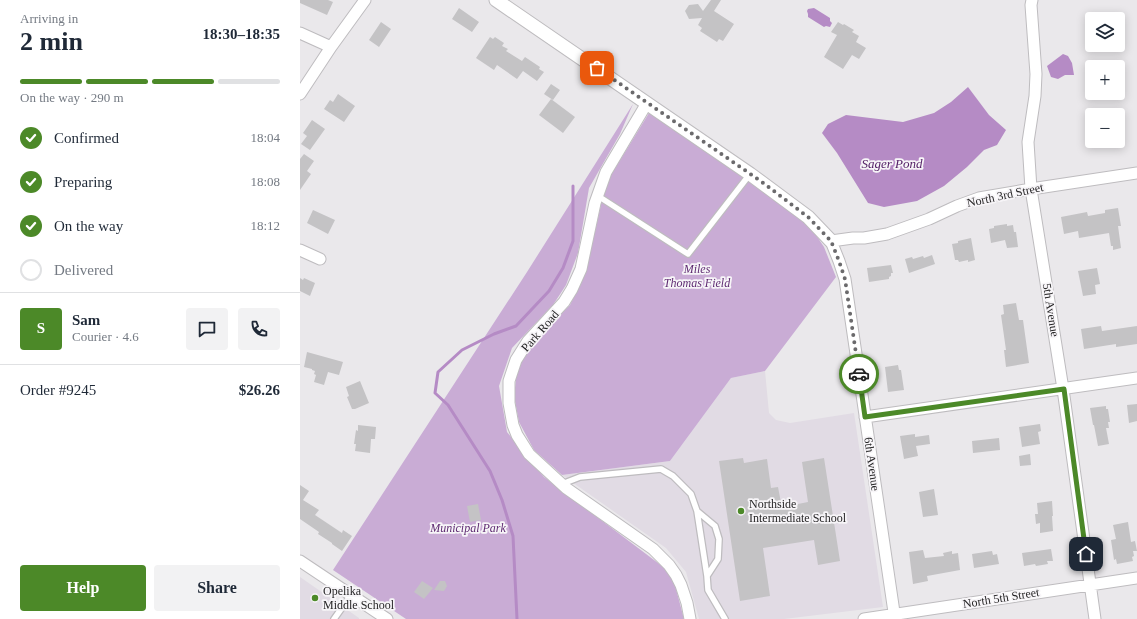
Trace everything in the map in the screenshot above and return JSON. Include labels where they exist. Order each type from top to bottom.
[{"type":"street","points":[[300,94],[331,47],[365,0]]},
{"type":"street","points":[[496,0],[750,174],[808,217],[831,241]]},
{"type":"street","name":"5th Avenue","points":[[1032,0],[1031,5],[1036,74],[1035,96],[1028,142],[1031,189],[1064,389],[1095,619]]},
{"type":"street","points":[[300,33],[331,47]]},
{"type":"street","name":"Park Road","points":[[647,103],[606,172],[598,196],[581,269],[572,289],[564,302],[528,341],[516,360],[509,381],[509,403],[513,424],[517,435],[529,454],[562,484],[654,549],[669,565],[681,585],[690,619]]},
{"type":"street","name":"North 3rd Street","points":[[831,241],[887,234],[929,219],[956,206],[979,198],[1137,173]]},
{"type":"street","name":"6th Avenue","points":[[831,241],[845,279],[895,617]]},
{"type":"street","points":[[300,250],[320,259]]},
{"type":"street","points":[[865,417],[1137,378]]},
{"type":"street","points":[[300,561],[387,619]]},
{"type":"street","name":"North 5th Street","points":[[864,619],[895,617],[1090,584],[1137,578]]},
{"type":"lane","points":[[598,196],[688,254],[750,174]]},
{"type":"lane","points":[[562,484],[580,476],[660,469],[673,476],[691,494],[697,511],[708,590],[726,619]]},
{"type":"lane","points":[[697,511],[715,526],[719,539],[718,559],[707,576]]},
{"type":"lane","points":[[334,619],[351,595]]},
{"type":"shaded area","name":"Northside Intermediate School","points":[[765,371],[769,413],[776,420],[790,423],[854,413],[883,607],[784,619],[699,619],[686,572],[666,548],[562,475],[670,461],[731,378]]},
{"type":"shaded area","name":"Opelika Middle School","points":[[300,577],[359,618],[359,619],[300,619]]},
{"type":"green space","name":"Municipal Park","points":[[633,104],[620,134],[589,188],[578,253],[566,285],[553,305],[512,348],[499,386],[507,432],[544,477],[669,572],[675,585],[684,619],[406,619],[333,570],[527,272]]},
{"type":"green space","name":"Miles Thomas Field","points":[[649,113],[787,207],[810,226],[824,247],[836,277],[765,371],[731,378],[670,461],[562,475],[534,450],[519,422],[514,396],[517,371],[528,349],[570,305],[586,272],[604,191],[611,175]]},
{"type":"water","points":[[814,8],[830,18],[832,23],[830,27],[824,27],[808,17],[808,9]]},
{"type":"water","points":[[1063,54],[1068,56],[1072,63],[1074,75],[1065,75],[1058,79],[1051,77],[1047,66]]},
{"type":"water","name":"Sager Pond","points":[[968,87],[989,115],[1006,130],[997,145],[984,150],[967,167],[944,186],[917,201],[884,207],[868,203],[837,153],[822,133],[828,124],[846,115],[903,122],[934,113],[951,102]]},
{"type":"building","points":[[300,0],[328,0],[333,2],[327,15],[300,3]]},
{"type":"building","points":[[711,0],[721,0],[714,11],[734,24],[723,41],[719,39],[717,42],[700,31],[702,28],[698,25],[702,18],[689,19],[685,11],[689,5],[698,4],[703,11]]},
{"type":"building","points":[[459,8],[479,22],[472,32],[452,19]]},
{"type":"building","points":[[381,22],[391,29],[379,47],[369,40]]},
{"type":"building","points":[[838,22],[854,30],[852,32],[859,36],[856,42],[866,48],[859,59],[852,55],[843,69],[824,57],[837,35],[831,32]]},
{"type":"building","points":[[490,37],[493,39],[495,37],[504,43],[502,46],[508,49],[506,51],[522,61],[525,57],[540,67],[539,69],[544,72],[537,81],[523,71],[517,79],[497,65],[494,70],[476,58]]},
{"type":"building","points":[[551,84],[560,90],[553,100],[544,94]]},
{"type":"building","points":[[338,94],[355,106],[344,122],[324,109],[330,100],[333,102]]},
{"type":"building","points":[[551,99],[575,117],[563,133],[539,115]]},
{"type":"building","points":[[312,120],[325,129],[310,150],[301,144],[307,136],[303,133]]},
{"type":"building","points":[[304,154],[314,161],[307,171],[311,174],[300,190],[300,159]]},
{"type":"building","points":[[1118,208],[1121,226],[1118,226],[1121,248],[1113,250],[1109,233],[1079,238],[1078,231],[1064,234],[1061,217],[1087,212],[1088,216],[1105,213],[1105,210]]},
{"type":"building","points":[[313,210],[335,220],[328,234],[307,223]]},
{"type":"building","points":[[1007,224],[1007,226],[1013,225],[1014,232],[1016,232],[1018,247],[1007,248],[1005,240],[991,243],[989,229],[994,228],[994,226]]},
{"type":"building","points":[[971,238],[975,260],[959,262],[958,260],[955,260],[952,244]]},
{"type":"building","points":[[932,255],[935,264],[909,273],[905,259],[912,257],[913,259],[923,256],[924,258]]},
{"type":"building","points":[[891,265],[893,273],[891,273],[889,279],[869,282],[867,268]]},
{"type":"building","points":[[1097,268],[1100,284],[1095,285],[1096,294],[1083,296],[1078,271]]},
{"type":"building","points":[[300,278],[303,280],[304,278],[315,283],[310,296],[300,291]]},
{"type":"building","points":[[1016,303],[1019,320],[1023,320],[1029,363],[1006,367],[1004,350],[1006,350],[1001,315],[1004,314],[1003,305]]},
{"type":"building","points":[[1101,326],[1102,331],[1137,326],[1137,344],[1116,347],[1116,344],[1084,349],[1081,329]]},
{"type":"building","points":[[307,352],[343,362],[339,375],[328,372],[324,385],[314,382],[316,375],[314,374],[315,371],[304,367]]},
{"type":"building","points":[[898,365],[899,370],[901,370],[904,390],[888,392],[885,367]]},
{"type":"building","points":[[360,381],[369,403],[352,409],[347,397],[349,396],[346,387]]},
{"type":"building","points":[[1137,404],[1137,421],[1129,423],[1127,405]]},
{"type":"building","points":[[1106,406],[1106,409],[1108,409],[1110,422],[1108,422],[1109,428],[1106,428],[1109,444],[1098,446],[1090,408]]},
{"type":"building","points":[[1040,424],[1041,431],[1038,432],[1040,444],[1022,447],[1019,427]]},
{"type":"building","points":[[358,425],[376,427],[375,439],[371,439],[370,453],[355,451],[356,444],[354,444],[356,430],[358,431]]},
{"type":"building","points":[[915,434],[915,437],[929,435],[930,444],[916,446],[918,456],[904,459],[900,436]]},
{"type":"building","points":[[999,438],[1000,450],[973,453],[972,441]]},
{"type":"building","points":[[1030,454],[1031,465],[1020,466],[1019,456]]},
{"type":"building","points":[[743,458],[744,463],[767,459],[771,488],[778,487],[781,503],[793,501],[793,505],[808,502],[802,462],[824,458],[840,561],[818,565],[814,540],[763,548],[770,596],[740,601],[719,461]]},
{"type":"building","points":[[300,485],[309,491],[303,500],[319,510],[315,515],[342,533],[343,530],[352,536],[342,551],[300,519]]},
{"type":"building","points":[[934,489],[938,515],[923,517],[919,492]]},
{"type":"building","points":[[1052,501],[1053,531],[1040,533],[1040,523],[1036,524],[1035,514],[1038,514],[1037,503]]},
{"type":"building","points":[[478,504],[481,520],[470,522],[467,506]]},
{"type":"building","points":[[1128,522],[1131,542],[1135,541],[1137,551],[1133,551],[1133,561],[1117,564],[1116,559],[1114,560],[1111,540],[1116,539],[1113,525]]},
{"type":"building","points":[[1051,549],[1053,561],[1047,561],[1048,564],[1024,566],[1022,553]]},
{"type":"building","points":[[923,550],[925,558],[944,556],[943,553],[952,551],[952,554],[958,553],[960,570],[927,576],[928,581],[913,584],[909,552]]},
{"type":"building","points":[[992,551],[993,555],[997,554],[999,564],[974,568],[972,554]]},
{"type":"building","points":[[422,581],[433,588],[424,599],[414,592]]},
{"type":"building","points":[[440,581],[445,581],[447,586],[444,591],[434,590]]},
{"type":"waterway","points":[[517,619],[513,536],[502,500],[490,471],[448,405],[435,393],[438,372],[462,350],[494,334],[516,326],[549,291],[563,268],[573,241],[573,186]]},
{"type":"way so far","points":[[597,68],[762,182],[808,217],[831,241],[845,279],[859,374]]},
{"type":"place","name":"Northside Intermediate School","points":[[741,511]]},
{"type":"place","name":"Opelika Middle School","points":[[315,598]]},
{"type":"route","points":[[859,374],[865,417],[1064,389],[1086,554]]}]
